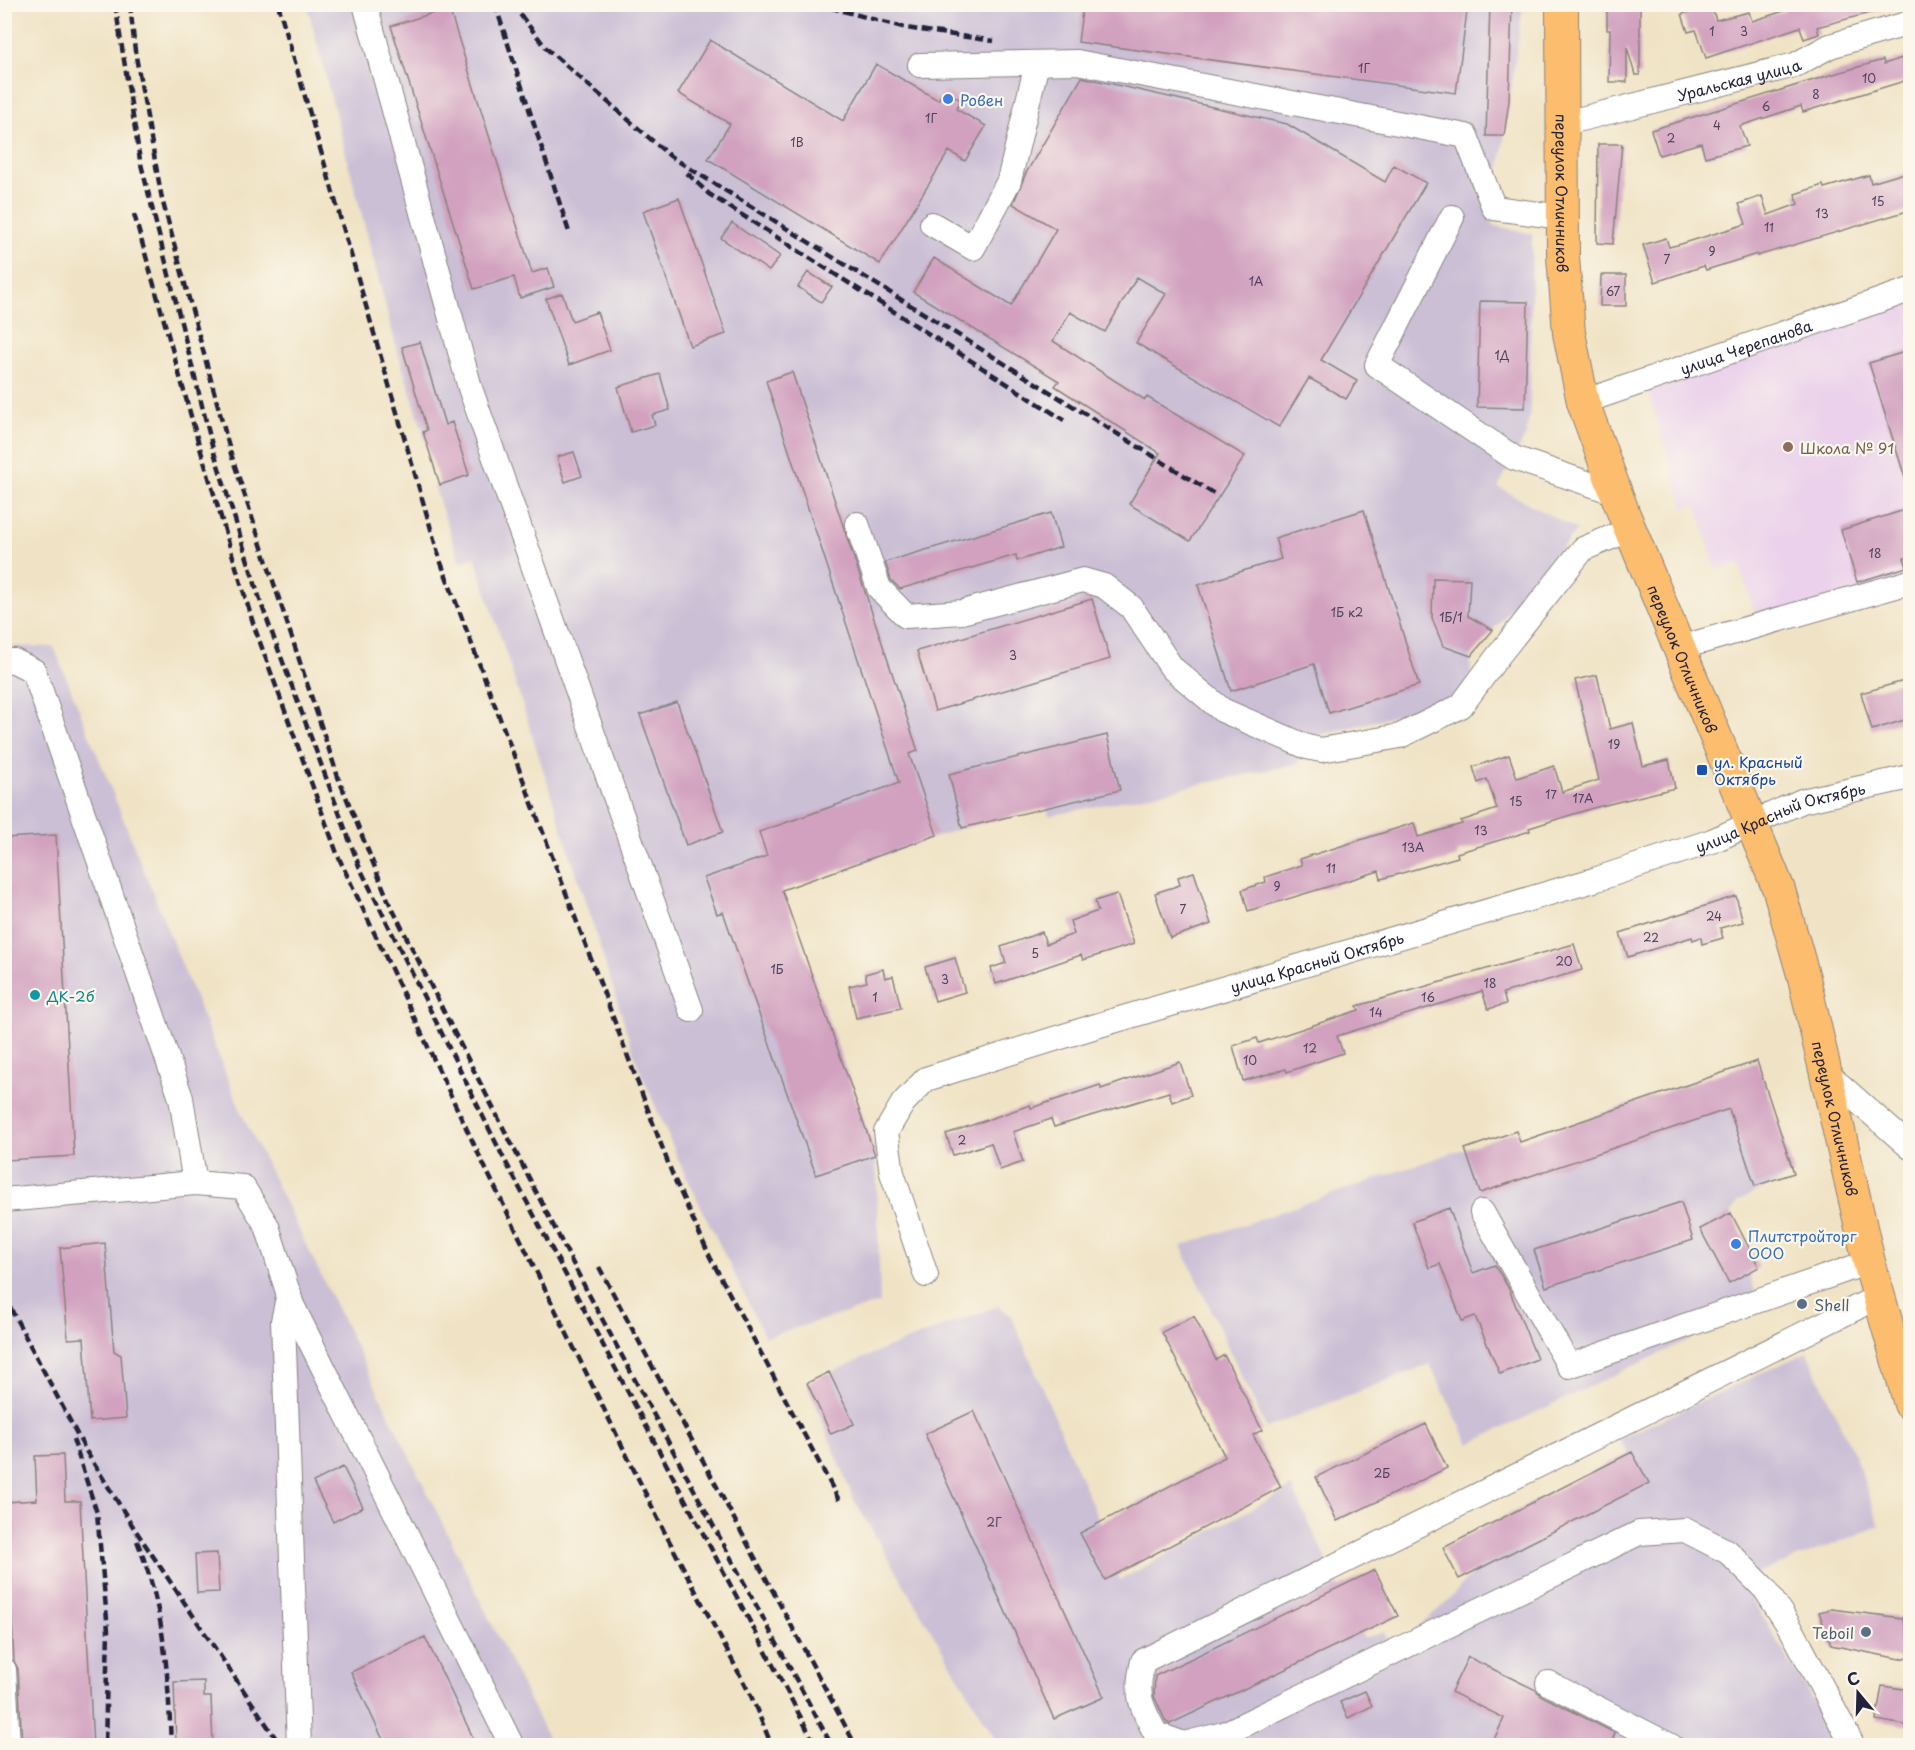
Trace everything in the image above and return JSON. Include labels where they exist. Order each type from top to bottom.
[{"type":"main road","name":"переулок Отличников","points":[[1562,4],[1562,217],[1569,333],[1583,402],[1616,493],[1753,823],[1787,916],[1826,1072],[1869,1263],[1911,1404]]},
{"type":"street","points":[[365,4],[470,388],[691,1010]]},
{"type":"street","name":"Уральская улица","points":[[1561,124],[1795,65],[1830,46],[1911,23]]},
{"type":"street","points":[[920,65],[1077,62],[1466,136],[1494,208],[1562,217]]},
{"type":"street","points":[[932,224],[973,248],[1009,181],[1037,63]]},
{"type":"street","points":[[1452,217],[1377,365],[1514,458],[1616,493]]},
{"type":"street","name":"улица Черепанова","points":[[1583,402],[1911,290]]},
{"type":"street","points":[[856,524],[879,588],[906,616],[962,612],[1083,580],[1104,586],[1131,607],[1172,668],[1222,710],[1307,747],[1321,750],[1400,736],[1461,706],[1583,549],[1631,529]]},
{"type":"street","points":[[1679,648],[1911,582]]},
{"type":"street","points":[[4,661],[14,661],[34,671],[181,1098],[195,1183]]},
{"type":"street","name":"улица Красный Октябрь","points":[[926,1275],[892,1173],[886,1132],[903,1103],[926,1079],[1096,1026],[1594,880],[1712,841],[1802,801],[1911,777]]},
{"type":"street","points":[[1826,1072],[1911,1147]]},
{"type":"street","points":[[4,1200],[195,1183],[243,1187],[267,1226],[289,1293],[512,1746]]},
{"type":"street","points":[[1482,1212],[1569,1366],[1869,1263]]},
{"type":"street","points":[[289,1293],[283,1321],[300,1746]]},
{"type":"street","points":[[1853,1746],[1793,1632],[1765,1589],[1728,1552],[1685,1530],[1639,1533],[1224,1734],[1184,1744],[1156,1734],[1146,1715],[1137,1687],[1143,1661],[1878,1297]]},
{"type":"street","points":[[4,1670],[8,1746]]},
{"type":"street","points":[[1548,1683],[1671,1746]]},
{"type":"shaded area","points":[[307,5],[1523,5],[1492,225],[1532,234],[1530,411],[1526,435],[1498,487],[1577,530],[1471,656],[1470,684],[1451,701],[1313,737],[1297,764],[1049,816],[1047,808],[962,828],[782,890],[876,1154],[880,1303],[765,1337],[681,1166],[637,1063],[475,557],[460,562],[434,486],[440,484],[397,350]]},
{"type":"shaded area","name":"Школа № 91","points":[[1910,303],[1910,576],[1757,621],[1739,563],[1716,570],[1696,504],[1684,508],[1648,391]]},
{"type":"shaded area","points":[[4,646],[54,647],[242,1114],[551,1745],[5,1746]]},
{"type":"shaded area","points":[[1757,1061],[1794,1173],[1737,1202],[1730,1216],[1760,1306],[1469,1444],[1430,1364],[1266,1428],[1181,1246],[1516,1131],[1520,1142]]},
{"type":"shaded area","points":[[998,1306],[1011,1315],[1100,1523],[1120,1580],[1292,1487],[1364,1639],[1383,1631],[1389,1642],[1408,1635],[1447,1602],[1474,1571],[1648,1484],[1619,1439],[1807,1352],[1856,1459],[1880,1526],[1740,1580],[1824,1718],[1836,1745],[999,1745],[854,1500],[807,1383],[887,1348]]},
{"type":"building","points":[[1083,4],[1468,4],[1456,93],[1078,42]]},
{"type":"building","points":[[1490,4],[1512,4],[1509,101],[1504,136],[1486,136]]},
{"type":"building","points":[[1607,4],[1640,4],[1640,75],[1635,75],[1627,47],[1627,82],[1609,82],[1610,30],[1607,30]]},
{"type":"building","points":[[1782,4],[1881,4],[1881,10],[1817,27],[1819,34],[1804,39],[1800,27],[1706,58],[1696,30],[1688,32],[1682,14],[1711,5],[1716,20],[1749,12],[1752,21],[1784,11]]},
{"type":"building","points":[[449,8],[532,273],[548,268],[554,287],[520,298],[514,277],[474,289],[391,26]]},
{"type":"building","points":[[710,40],[843,121],[876,64],[938,100],[944,90],[961,100],[956,109],[986,126],[965,161],[949,151],[880,264],[708,159],[730,124],[678,93]]},
{"type":"building","points":[[1911,55],[1911,79],[1803,112],[1801,106],[1740,126],[1747,146],[1705,157],[1701,143],[1659,155],[1651,130],[1830,75],[1883,60],[1884,64]]},
{"type":"building","points":[[1082,77],[1287,124],[1385,182],[1394,165],[1426,183],[1321,360],[1357,381],[1346,399],[1309,378],[1279,427],[1136,343],[1166,294],[1137,277],[1105,332],[1070,312],[1053,341],[1145,400],[1147,397],[1245,456],[1190,541],[1129,504],[1160,453],[1055,386],[1059,381],[913,292],[934,258],[1011,306],[1056,229],[1013,204],[1026,173]]},
{"type":"building","points":[[1598,144],[1622,144],[1613,244],[1597,243]]},
{"type":"building","points":[[1911,171],[1911,210],[1757,256],[1757,254],[1706,270],[1704,266],[1655,282],[1643,245],[1666,238],[1669,247],[1746,224],[1739,204],[1762,196],[1768,215],[1798,204],[1795,194],[1823,185],[1824,188],[1869,175],[1871,183]]},
{"type":"building","points":[[679,198],[726,334],[690,346],[643,211]]},
{"type":"building","points":[[732,223],[780,256],[769,271],[721,238]]},
{"type":"building","points":[[808,272],[832,287],[821,302],[798,287]]},
{"type":"building","points":[[1601,275],[1626,275],[1626,306],[1600,306]]},
{"type":"building","points":[[562,293],[572,321],[597,312],[610,350],[569,365],[546,299]]},
{"type":"building","points":[[1480,301],[1528,302],[1525,408],[1477,407]]},
{"type":"building","points":[[420,342],[445,425],[452,422],[469,475],[440,485],[423,432],[427,430],[402,347]]},
{"type":"building","points":[[1911,350],[1911,483],[1907,484],[1869,363]]},
{"type":"building","points":[[792,372],[918,751],[909,754],[937,835],[782,890],[875,1155],[816,1175],[723,912],[717,914],[704,878],[767,856],[759,832],[899,783],[766,381]]},
{"type":"building","points":[[660,374],[670,410],[652,415],[655,425],[631,432],[618,387]]},
{"type":"building","points":[[574,452],[582,476],[565,482],[557,457]]},
{"type":"building","points":[[1911,508],[1911,557],[1904,558],[1907,567],[1857,582],[1841,530]]},
{"type":"building","points":[[1364,510],[1419,685],[1329,713],[1314,664],[1231,691],[1198,585],[1281,559],[1275,538]]},
{"type":"building","points":[[1051,513],[1061,547],[1017,561],[1016,555],[900,589],[891,580],[885,562]]},
{"type":"building","points":[[1433,578],[1470,579],[1468,616],[1493,630],[1471,656],[1443,646],[1432,618]]},
{"type":"building","points":[[1092,599],[1110,659],[935,711],[917,651]]},
{"type":"building","points":[[1597,675],[1610,729],[1633,723],[1643,766],[1669,760],[1675,788],[1593,808],[1529,828],[1530,831],[1457,853],[1458,857],[1381,879],[1379,871],[1248,911],[1242,890],[1266,882],[1265,877],[1302,865],[1300,859],[1414,823],[1418,837],[1462,824],[1461,821],[1497,809],[1487,779],[1478,783],[1473,767],[1509,755],[1517,778],[1554,766],[1562,792],[1599,780],[1575,680]]},
{"type":"building","points":[[1911,679],[1911,718],[1872,730],[1861,693]]},
{"type":"building","points":[[677,702],[723,832],[686,845],[640,715]]},
{"type":"building","points":[[1107,735],[1120,790],[962,828],[949,774]]},
{"type":"building","name":"ДК-2б","points":[[56,835],[74,1156],[5,1160],[4,838]]},
{"type":"building","points":[[1194,872],[1211,924],[1170,938],[1155,893],[1180,885],[1178,877]]},
{"type":"building","points":[[1117,894],[1134,944],[1083,960],[1081,955],[996,984],[991,968],[1006,963],[1001,947],[1042,932],[1046,944],[1074,934],[1070,921],[1098,911],[1095,901]]},
{"type":"building","points":[[1736,896],[1743,922],[1720,928],[1723,938],[1702,944],[1701,937],[1693,940],[1692,937],[1628,957],[1620,933]]},
{"type":"building","points":[[1574,944],[1582,970],[1503,993],[1506,1004],[1488,1009],[1482,991],[1337,1036],[1343,1053],[1287,1072],[1286,1069],[1243,1081],[1233,1046],[1257,1038],[1259,1043],[1359,1010],[1357,1006]]},
{"type":"building","points":[[955,958],[965,992],[935,1001],[925,967]]},
{"type":"building","points":[[883,969],[885,978],[893,976],[901,1008],[856,1018],[849,986],[867,982],[865,974]]},
{"type":"building","points":[[1757,1061],[1794,1173],[1755,1186],[1729,1109],[1480,1193],[1465,1149],[1516,1131],[1520,1142]]},
{"type":"building","points":[[1180,1062],[1191,1095],[1172,1102],[1169,1092],[1054,1127],[1051,1119],[1013,1132],[1023,1162],[1000,1170],[991,1143],[953,1155],[946,1134],[1030,1105],[1031,1108],[1100,1085],[1101,1089]]},
{"type":"building","points":[[1681,1202],[1693,1240],[1546,1287],[1534,1250]]},
{"type":"building","points":[[1449,1208],[1473,1273],[1495,1265],[1509,1289],[1537,1359],[1500,1374],[1475,1316],[1462,1321],[1440,1264],[1429,1268],[1412,1222]]},
{"type":"building","points":[[1731,1213],[1759,1267],[1729,1283],[1700,1229]]},
{"type":"building","points":[[105,1243],[114,1351],[121,1355],[126,1418],[90,1421],[84,1338],[68,1339],[60,1248]]},
{"type":"building","points":[[1194,1316],[1216,1360],[1224,1355],[1262,1430],[1253,1435],[1281,1487],[1105,1580],[1080,1533],[1225,1457],[1162,1332]]},
{"type":"building","points":[[829,1372],[854,1424],[831,1434],[807,1383]]},
{"type":"building","points":[[974,1411],[1104,1697],[1054,1719],[925,1434]]},
{"type":"building","points":[[1426,1424],[1447,1468],[1337,1521],[1316,1477]]},
{"type":"building","points":[[1632,1452],[1649,1483],[1459,1579],[1443,1548]]},
{"type":"building","points":[[63,1455],[65,1501],[80,1501],[93,1746],[22,1746],[18,1669],[14,1661],[6,1502],[37,1500],[35,1456]]},
{"type":"building","points":[[343,1467],[363,1507],[333,1522],[313,1482]]},
{"type":"building","points":[[217,1553],[219,1592],[197,1593],[195,1554]]},
{"type":"building","points":[[1375,1570],[1398,1616],[1170,1724],[1166,1722],[1154,1696],[1155,1676]]},
{"type":"building","points":[[1831,1609],[1902,1618],[1911,1642],[1911,1656],[1900,1659],[1831,1645],[1819,1612]]},
{"type":"building","points":[[425,1637],[477,1746],[386,1746],[351,1672]]},
{"type":"building","points":[[1468,1657],[1536,1690],[1542,1696],[1615,1733],[1610,1746],[1491,1746],[1504,1718],[1451,1692]]},
{"type":"building","points":[[204,1681],[204,1697],[211,1697],[213,1746],[176,1746],[174,1682]]},
{"type":"building","points":[[1882,1686],[1911,1690],[1911,1726],[1876,1720]]},
{"type":"building","points":[[1365,1691],[1372,1706],[1348,1718],[1340,1702]]},
{"type":"railway","points":[[115,4],[140,160],[213,449],[262,606],[359,866],[502,1155],[816,1746]]},
{"type":"railway","points":[[130,4],[135,51],[162,199],[231,454],[338,777],[389,902],[453,1030],[586,1289],[832,1746]]},
{"type":"railway","points":[[278,4],[440,560],[673,1176],[710,1257],[840,1502]]},
{"type":"railway","points":[[495,4],[569,232]]},
{"type":"railway","points":[[512,4],[547,49],[670,156],[1216,495]]},
{"type":"railway","points":[[817,4],[906,28],[994,41]]},
{"type":"railway","points":[[687,173],[709,194],[1064,420]]},
{"type":"railway","points":[[134,214],[200,448],[254,626],[338,856],[478,1153],[664,1531],[751,1696],[772,1746]]},
{"type":"railway","points":[[599,1267],[856,1746]]},
{"type":"railway","points":[[4,1296],[86,1451],[134,1528],[281,1746]]},
{"type":"railway","points":[[73,1439],[97,1513],[108,1630],[105,1746]]},
{"type":"railway","points":[[137,1541],[154,1592],[159,1617],[166,1667],[171,1746]]},
{"type":"place","name":"Ровен","points":[[948,99]]},
{"type":"place","name":"Школа № 91","points":[[1788,447]]},
{"type":"place","name":"ул. Красный Октябрь","points":[[1702,770]]},
{"type":"place","name":"ДК-2б","points":[[35,995]]},
{"type":"place","name":"Плитстройторг ООО","points":[[1736,1244]]},
{"type":"place","name":"Shell","points":[[1802,1304]]},
{"type":"place","name":"Teboil","points":[[1866,1632]]}]
